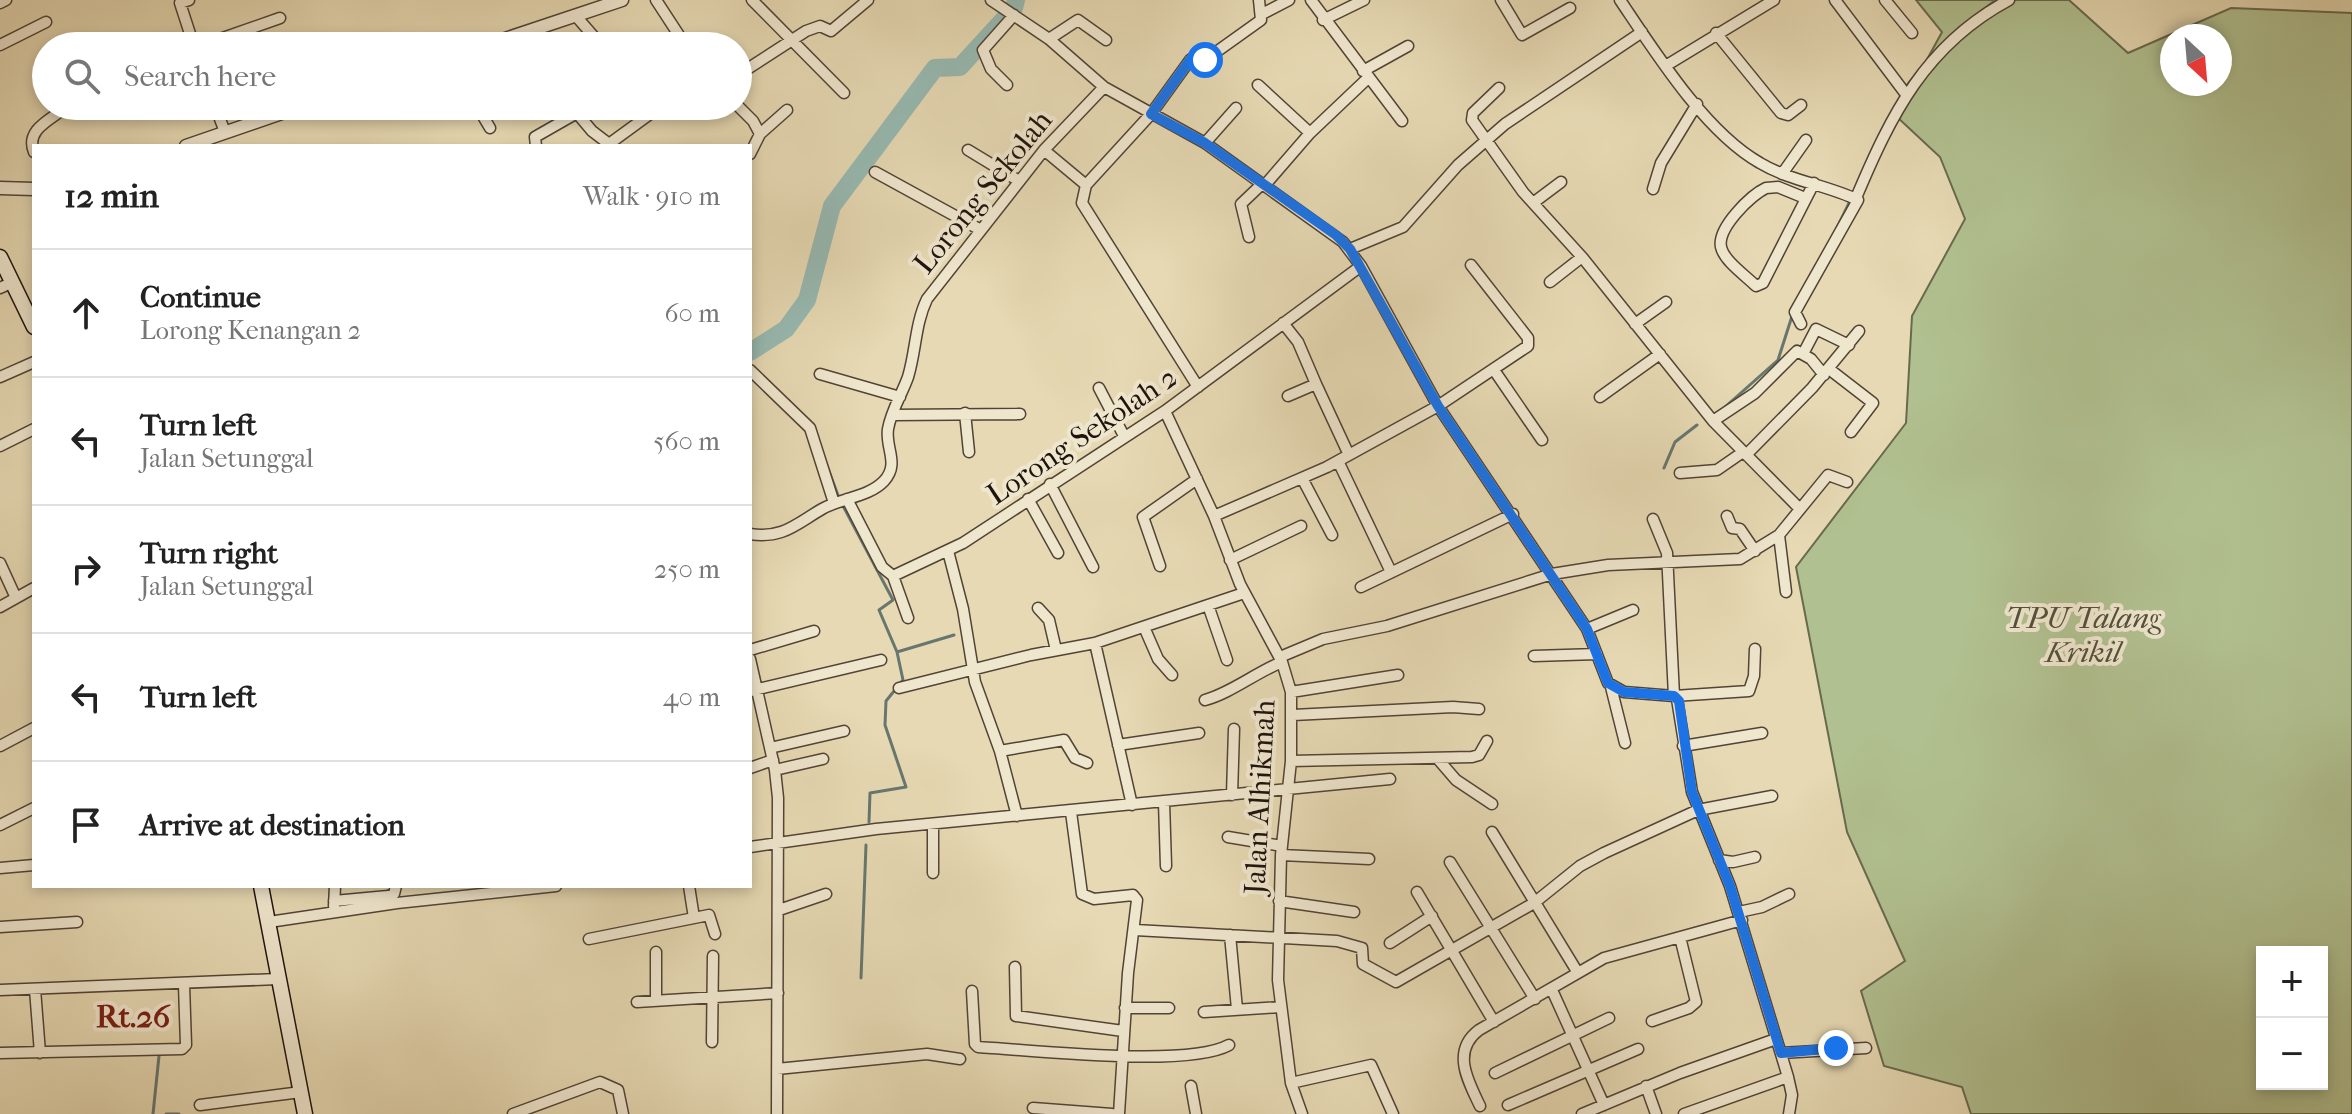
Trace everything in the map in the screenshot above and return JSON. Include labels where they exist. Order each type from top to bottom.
[{"type":"main road","points":[[0,257],[6,285],[32,324]]},
{"type":"main road","points":[[261,888],[305,1114]]},
{"type":"street","points":[[0,3],[6,0]]},
{"type":"street","points":[[189,0],[180,3],[191,32]]},
{"type":"street","points":[[537,32],[575,15],[622,0]]},
{"type":"street","points":[[656,0],[677,32]]},
{"type":"street","points":[[752,0],[844,93]]},
{"type":"street","points":[[752,66],[806,31],[820,26],[831,31],[868,0]]},
{"type":"street","points":[[991,0],[1049,39],[1104,87],[1205,143],[1336,235],[1350,249],[1438,406],[1587,629],[1611,687],[1625,743]]},
{"type":"street","points":[[1198,387],[1082,203],[1086,185],[1151,114],[1190,60],[1196,56],[1206,59],[1261,20],[1259,0]]},
{"type":"street","points":[[1262,14],[1289,0]]},
{"type":"street","points":[[1311,0],[1323,20],[1402,121]]},
{"type":"street","points":[[1323,20],[1364,0]]},
{"type":"street","points":[[1501,0],[1522,35],[1570,8]]},
{"type":"street","points":[[1620,0],[1697,104],[1732,143],[1758,162],[1782,174],[1858,200],[1795,312],[1801,324]]},
{"type":"street","points":[[1667,65],[1774,0]]},
{"type":"street","points":[[1835,0],[1902,91]]},
{"type":"street","points":[[1885,0],[1912,33]]},
{"type":"street","points":[[1852,197],[1902,91],[1949,45],[2009,0]]},
{"type":"street","points":[[1007,85],[991,69],[983,50],[1011,13]]},
{"type":"street","points":[[575,15],[590,32]]},
{"type":"street","points":[[238,32],[280,18]]},
{"type":"street","points":[[1049,39],[1078,20],[1106,40]]},
{"type":"street","points":[[0,45],[46,22]]},
{"type":"street","points":[[1350,249],[1393,233],[1412,221],[1450,174],[1486,140],[1564,81],[1642,32]]},
{"type":"street","points":[[1716,33],[1781,113],[1788,115],[1801,105]]},
{"type":"street","points":[[1249,237],[1241,204],[1264,184],[1365,75],[1408,46]]},
{"type":"street","points":[[1258,85],[1310,133]]},
{"type":"street","name":"Lorong Sekolah","points":[[840,501],[878,486],[891,471],[888,433],[912,362],[920,313],[931,291],[1044,150],[1104,87]]},
{"type":"street","points":[[1499,88],[1472,116],[1486,140],[1533,203],[1582,257],[1713,421],[1799,508]]},
{"type":"street","points":[[1653,189],[1661,163],[1697,104]]},
{"type":"street","points":[[1205,143],[1236,108]]},
{"type":"street","points":[[752,150],[760,134],[787,110]]},
{"type":"street","points":[[32,147],[33,134],[50,120]]},
{"type":"street","points":[[220,120],[225,132]]},
{"type":"street","points":[[192,144],[261,120]]},
{"type":"street","points":[[485,120],[490,128]]},
{"type":"street","points":[[536,144],[535,137],[559,120]]},
{"type":"street","points":[[585,120],[609,144],[642,120]]},
{"type":"street","points":[[749,120],[760,134]]},
{"type":"street","points":[[1782,174],[1806,140]]},
{"type":"street","points":[[968,150],[1019,181]]},
{"type":"street","points":[[1044,150],[1086,185]]},
{"type":"street","points":[[875,172],[979,229]]},
{"type":"street","points":[[1533,203],[1561,182]]},
{"type":"street","points":[[1805,198],[1778,187],[1766,188],[1727,228],[1721,242],[1724,254],[1758,287],[1763,283],[1814,183]]},
{"type":"street","points":[[0,188],[32,189]]},
{"type":"street","points":[[1550,282],[1582,257]]},
{"type":"street","points":[[1214,516],[1349,455],[1438,406],[1530,343],[1471,265]]},
{"type":"street","name":"Lorong Sekolah 2","points":[[893,576],[948,551],[1165,411],[1361,266]]},
{"type":"street","points":[[1635,324],[1666,302]]},
{"type":"street","points":[[1283,323],[1298,342],[1349,455]]},
{"type":"street","points":[[1804,352],[1816,329],[1849,345]]},
{"type":"street","points":[[1680,473],[1717,470],[1745,454],[1826,372],[1859,331]]},
{"type":"street","points":[[1713,421],[1755,393],[1794,353],[1804,352],[1826,372],[1873,403],[1851,432]]},
{"type":"street","points":[[1600,397],[1660,354]]},
{"type":"street","points":[[0,377],[32,363]]},
{"type":"street","points":[[1494,370],[1542,440]]},
{"type":"street","points":[[752,372],[810,428],[840,501],[882,567],[893,576],[908,618]]},
{"type":"street","points":[[820,374],[900,397]]},
{"type":"street","points":[[1288,396],[1316,384]]},
{"type":"street","points":[[1099,388],[1124,436]]},
{"type":"street","name":"Jalan Alhikmah","points":[[1165,411],[1214,516],[1244,593],[1281,659],[1291,692],[1291,761],[1281,850],[1277,936],[1280,1007],[1291,1083],[1302,1114]]},
{"type":"street","points":[[965,413],[969,452]]},
{"type":"street","points":[[893,415],[1020,414]]},
{"type":"street","points":[[0,446],[32,430]]},
{"type":"street","points":[[1338,461],[1391,572]]},
{"type":"street","points":[[1205,700],[1224,695],[1247,677],[1323,639],[1387,626],[1552,574],[1608,565],[1734,561],[1779,535],[1828,475],[1847,482]]},
{"type":"street","points":[[1302,478],[1332,535]]},
{"type":"street","points":[[1160,566],[1143,517],[1197,479]]},
{"type":"street","points":[[1050,484],[1093,567]]},
{"type":"street","points":[[1028,499],[1058,553]]},
{"type":"street","points":[[752,534],[785,533],[840,501]]},
{"type":"street","points":[[1361,587],[1513,514]]},
{"type":"street","points":[[1727,516],[1732,528],[1740,529],[1755,551]]},
{"type":"street","points":[[1653,519],[1665,543],[1674,696],[1680,706],[1683,746],[1698,810],[1740,916],[1788,1077],[1792,1095],[1789,1114]]},
{"type":"street","points":[[1230,560],[1301,526]]},
{"type":"street","points":[[1779,535],[1786,592]]},
{"type":"street","points":[[948,551],[963,609],[972,670],[1000,751],[1017,816]]},
{"type":"street","points":[[0,563],[16,598]]},
{"type":"street","points":[[0,607],[32,589]]},
{"type":"street","points":[[899,688],[1095,643],[1244,593]]},
{"type":"street","points":[[1208,605],[1227,660]]},
{"type":"street","points":[[1038,608],[1049,620],[1056,650]]},
{"type":"street","points":[[1587,629],[1633,610]]},
{"type":"street","points":[[1144,627],[1158,659],[1172,675]]},
{"type":"street","points":[[752,649],[814,631]]},
{"type":"street","points":[[1095,643],[1132,805]]},
{"type":"street","points":[[1611,687],[1624,692],[1674,696],[1749,691],[1754,676],[1755,649]]},
{"type":"street","points":[[1534,656],[1597,654]]},
{"type":"street","points":[[777,1114],[779,910],[774,765],[754,690],[881,660]]},
{"type":"street","points":[[1291,692],[1398,675]]},
{"type":"street","points":[[1293,715],[1453,707],[1479,709]]},
{"type":"street","points":[[0,746],[32,729]]},
{"type":"street","points":[[1232,795],[1234,729]]},
{"type":"street","points":[[770,748],[844,731]]},
{"type":"street","points":[[1118,745],[1199,733]]},
{"type":"street","points":[[1683,746],[1762,733]]},
{"type":"street","points":[[1000,751],[1064,740],[1076,759],[1087,763]]},
{"type":"street","points":[[1291,761],[1477,756],[1487,741]]},
{"type":"street","points":[[1437,758],[1456,780],[1492,804]]},
{"type":"street","points":[[752,768],[823,759]]},
{"type":"street","points":[[752,847],[1017,816],[1287,792],[1390,779]]},
{"type":"street","points":[[1135,930],[1337,941],[1360,947],[1361,962],[1394,982],[1534,903],[1580,866],[1698,810],[1772,796]]},
{"type":"street","points":[[1164,802],[1166,866]]},
{"type":"street","points":[[0,825],[32,809]]},
{"type":"street","points":[[1071,812],[1079,890],[1094,899],[1135,896],[1138,901],[1125,1008],[1119,1114]]},
{"type":"street","points":[[933,825],[933,873]]},
{"type":"street","points":[[1492,832],[1578,973]]},
{"type":"street","points":[[1228,837],[1281,850],[1369,859]]},
{"type":"street","points":[[1719,860],[1733,862],[1755,857]]},
{"type":"street","points":[[1450,862],[1535,999]]},
{"type":"street","points":[[0,868],[32,865]]},
{"type":"street","points":[[334,906],[335,888]]},
{"type":"street","points":[[269,922],[388,896],[394,894],[396,888]]},
{"type":"street","points":[[334,906],[509,888]]},
{"type":"street","points":[[689,888],[694,918]]},
{"type":"street","points":[[1417,892],[1494,1022]]},
{"type":"street","points":[[779,910],[826,894]]},
{"type":"street","points":[[1480,1106],[1463,1069],[1465,1050],[1473,1034],[1604,958],[1680,937],[1740,916],[1789,894]]},
{"type":"street","points":[[1279,901],[1354,912]]},
{"type":"street","points":[[589,939],[709,915],[715,934]]},
{"type":"street","points":[[1390,943],[1432,916]]},
{"type":"street","points":[[0,927],[77,922]]},
{"type":"street","points":[[1230,935],[1237,1009]]},
{"type":"street","points":[[1652,1021],[1689,1008],[1696,1002],[1680,937]]},
{"type":"street","points":[[656,952],[656,1001]]},
{"type":"street","points":[[712,1042],[713,956]]},
{"type":"street","points":[[1015,967],[1016,1016],[1123,1031]]},
{"type":"street","points":[[0,990],[278,979]]},
{"type":"street","points":[[0,1053],[184,1049],[188,1023],[184,985]]},
{"type":"street","points":[[35,989],[40,1053]]},
{"type":"street","points":[[1552,990],[1604,1105]]},
{"type":"street","points":[[972,991],[977,1047],[1121,1056],[1212,1053],[1229,1045]]},
{"type":"street","points":[[637,1002],[778,993]]},
{"type":"street","points":[[1204,1012],[1280,1007]]},
{"type":"street","points":[[1125,1008],[1169,1008]]},
{"type":"street","points":[[1495,1073],[1609,1018]]},
{"type":"street","points":[[1582,1114],[1646,1086],[1776,1039]]},
{"type":"street","points":[[1781,1053],[1866,1048]]},
{"type":"street","points":[[1508,1105],[1638,1049]]},
{"type":"street","points":[[777,1069],[927,1054],[960,1059]]},
{"type":"street","points":[[1291,1083],[1371,1065],[1393,1114]]},
{"type":"street","points":[[1684,1114],[1788,1077]]},
{"type":"street","points":[[513,1114],[600,1082],[618,1090],[623,1114]]},
{"type":"street","points":[[1191,1086],[1196,1114]]},
{"type":"street","points":[[1646,1086],[1656,1114]]},
{"type":"street","points":[[200,1105],[301,1092]]},
{"type":"street","points":[[1033,1108],[1050,1112],[1112,1114]]},
{"type":"green space","name":"TPU Talang Krikil","points":[[1916,0],[2069,0],[2128,53],[2160,39],[2160,96],[2232,96],[2232,24],[2194,24],[2231,8],[2352,13],[2352,1114],[1971,1114],[1962,1087],[1884,1066],[1861,991],[1905,961],[1847,832],[1796,567],[1906,423],[1912,316],[1965,219],[1940,157],[1896,116],[1942,32]]},
{"type":"waterway","points":[[752,351],[786,329],[807,300],[832,206],[935,68],[960,67],[1014,8],[1016,0]]},
{"type":"waterway","points":[[1959,29],[1996,0]]},
{"type":"waterway","points":[[1905,88],[1918,72]]},
{"type":"waterway","points":[[1835,232],[1851,199]]},
{"type":"waterway","points":[[1725,407],[1778,360],[1793,313]]},
{"type":"waterway","points":[[788,400],[811,423]]},
{"type":"waterway","points":[[1664,468],[1675,442],[1697,425]]},
{"type":"waterway","points":[[826,463],[839,498]]},
{"type":"waterway","points":[[842,504],[893,600],[879,610],[897,652],[903,680],[886,701],[885,725],[906,787],[870,793],[869,822]]},
{"type":"waterway","points":[[897,652],[954,635]]},
{"type":"waterway","points":[[861,978],[866,845]]},
{"type":"waterway","points":[[153,1114],[159,1056]]},
{"type":"waterway","points":[[166,1114],[179,1114]]},
{"type":"district","name":"Rt.26","points":[[133,1016]]},
{"type":"route","points":[[1205,60],[1196,56],[1190,60],[1151,114],[1205,143],[1336,235],[1350,249],[1438,406],[1466,443],[1587,629],[1608,683],[1619,691],[1674,696],[1679,701],[1683,746],[1692,792],[1742,920],[1781,1053],[1836,1048]]}]
